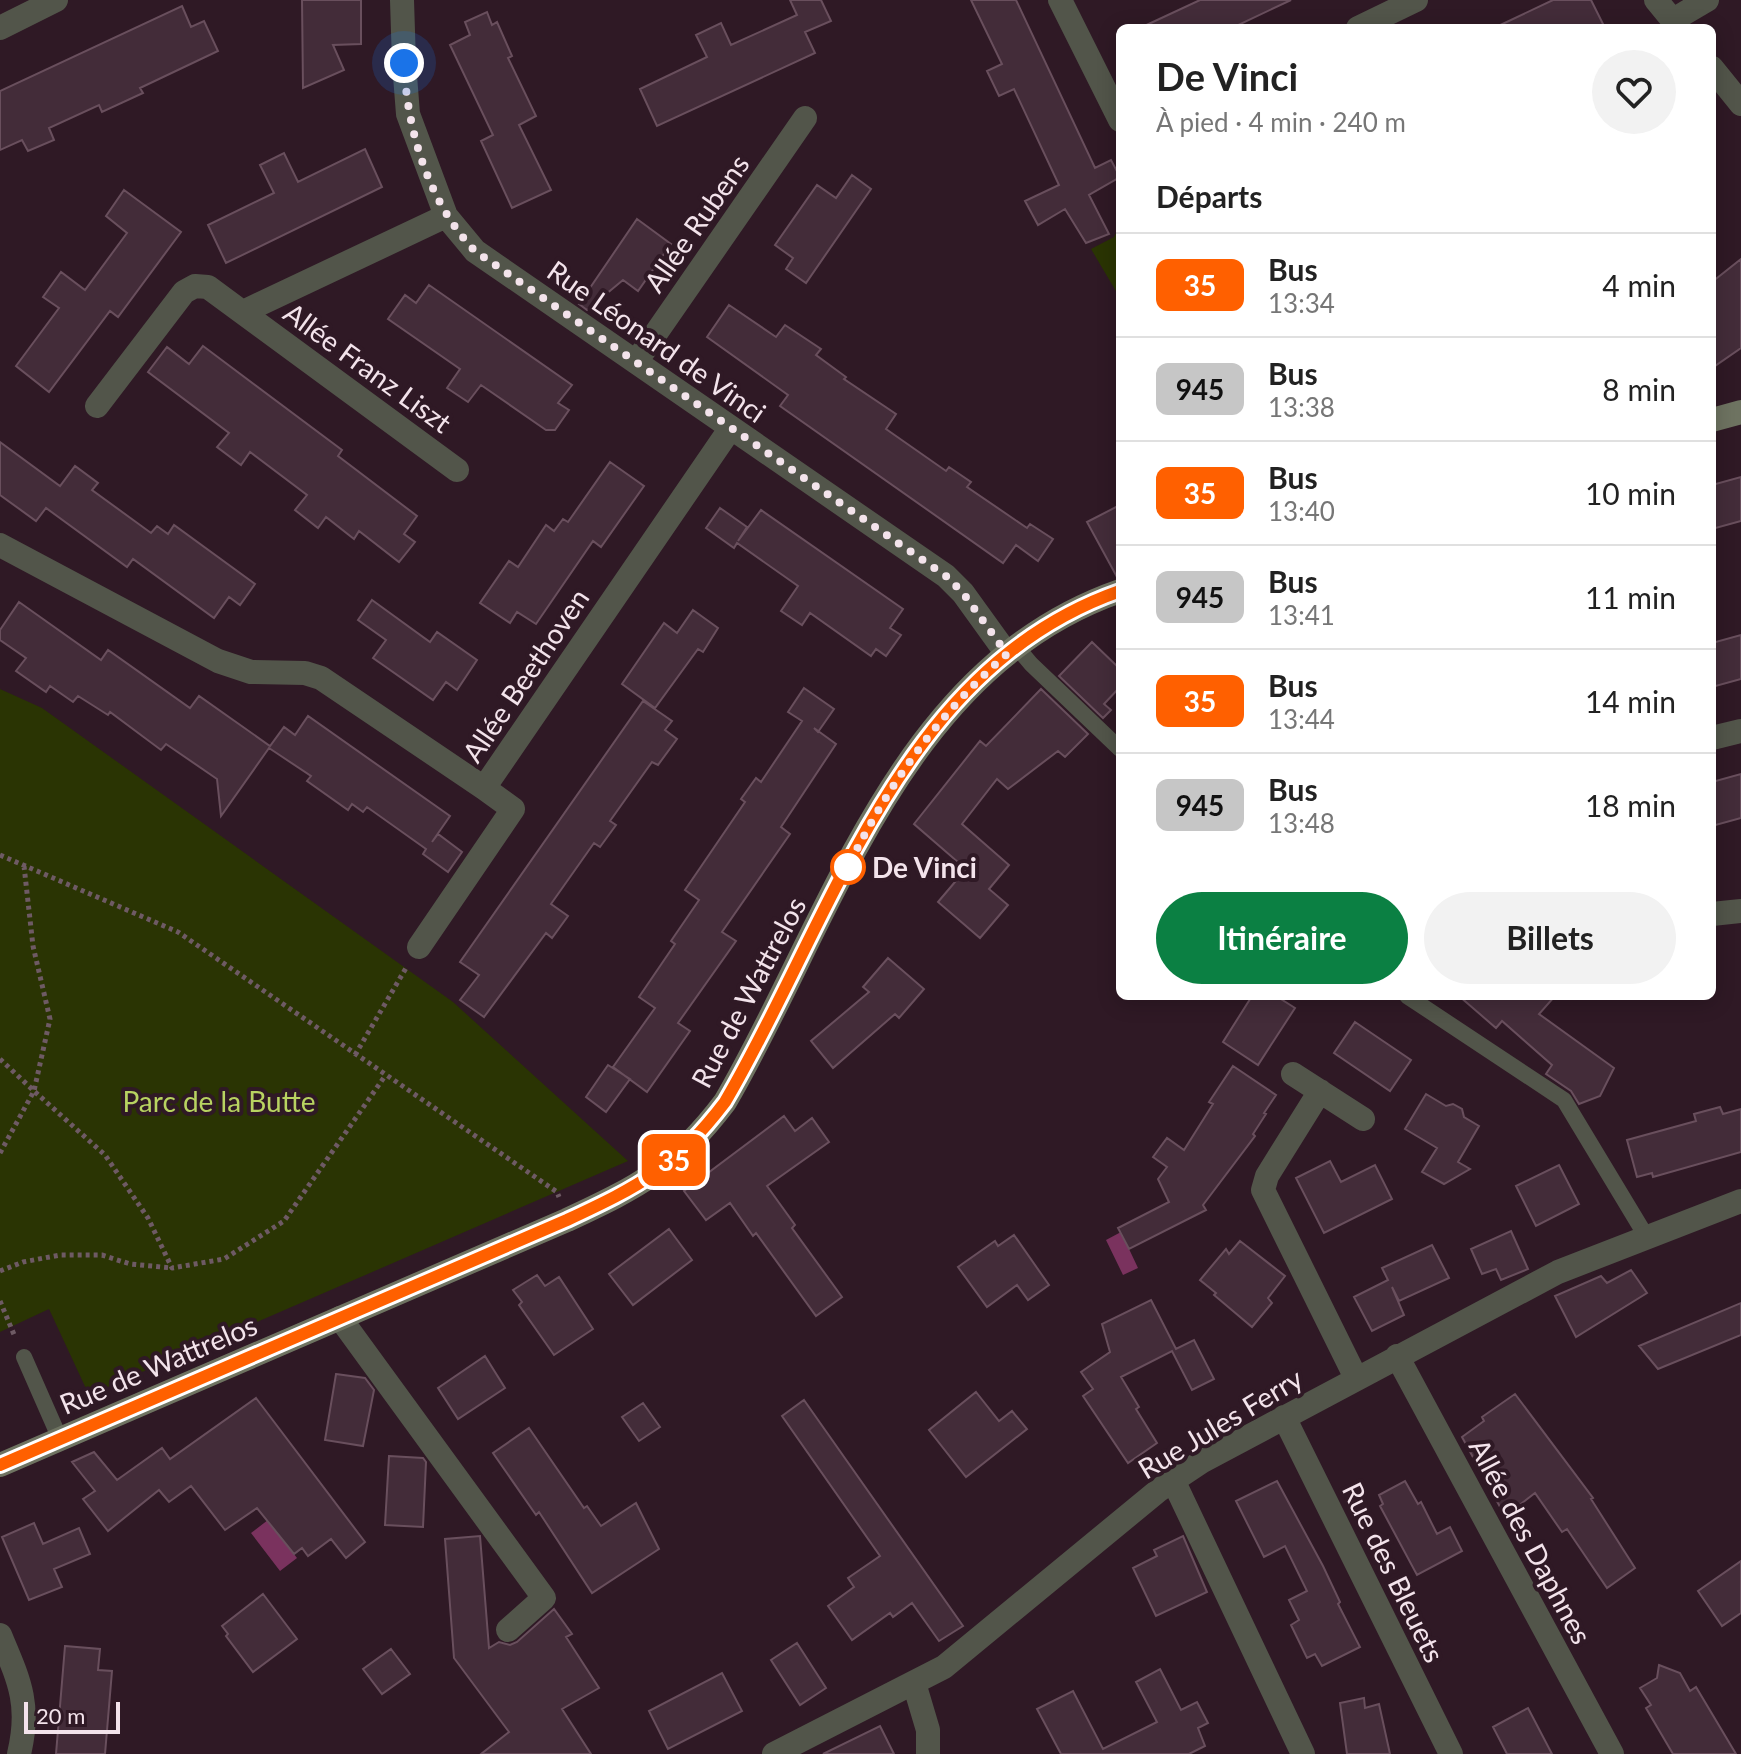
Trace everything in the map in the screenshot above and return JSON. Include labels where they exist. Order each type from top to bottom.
[{"type":"street","points":[[0,28],[56,0]]},
{"type":"street","name":"Rue Léonard de Vinci","points":[[402,0],[408,114],[446,216],[475,251],[946,576],[1011,650]]},
{"type":"street","points":[[1060,0],[1116,112]]},
{"type":"street","points":[[1366,24],[1416,0]]},
{"type":"street","points":[[1656,0],[1676,24],[1707,0]]},
{"type":"street","points":[[1716,73],[1741,104]]},
{"type":"street","name":"Allée Rubens","points":[[636,362],[805,118]]},
{"type":"street","points":[[243,312],[446,216]]},
{"type":"street","name":"Allée Franz Liszt","points":[[97,406],[184,292],[195,286],[208,287],[457,470]]},
{"type":"street","points":[[1716,419],[1741,412]]},
{"type":"street","name":"Allée Beethoven","points":[[419,947],[513,809],[484,788],[730,429]]},
{"type":"street","points":[[0,545],[228,665],[251,672],[305,673],[321,678],[484,788]]},
{"type":"street","name":"Rue de Wattrelos","points":[[0,1465],[567,1220],[645,1181],[689,1147],[739,1079],[898,776],[925,739],[960,697],[1011,650],[1065,615],[1116,593]]},
{"type":"street","points":[[1716,737],[1741,731]]},
{"type":"street","points":[[1716,914],[1741,911]]},
{"type":"street","points":[[1293,1074],[1363,1119]]},
{"type":"street","points":[[1320,1091],[1267,1176],[1263,1190],[1356,1378]]},
{"type":"street","name":"Rue Jules Ferry","points":[[774,1754],[944,1667],[1173,1480],[1284,1417],[1558,1272],[1646,1236],[1738,1207]]},
{"type":"street","points":[[340,1318],[544,1598],[508,1630]]},
{"type":"street","name":"Allée des Daphnes","points":[[1397,1356],[1612,1754]]},
{"type":"street","name":"Rue des Bleuets","points":[[1284,1417],[1451,1754]]},
{"type":"street","points":[[1173,1480],[1303,1754]]},
{"type":"street","points":[[0,1635],[24,1701],[25,1724],[19,1754]]},
{"type":"street","points":[[914,1683],[928,1730],[928,1754]]},
{"type":"lane","points":[[1011,650],[1031,664],[1116,745]]},
{"type":"lane","points":[[1413,1000],[1564,1100],[1646,1236]]},
{"type":"lane","points":[[24,1357],[60,1439]]},
{"type":"path","points":[[0,855],[178,932],[557,1192],[567,1220]]},
{"type":"path","points":[[0,1153],[34,1091],[50,1019],[33,946],[24,866]]},
{"type":"path","points":[[355,1055],[419,947]]},
{"type":"path","points":[[0,1059],[105,1155],[148,1218],[172,1268]]},
{"type":"path","points":[[0,1271],[23,1262],[60,1255],[102,1255],[130,1264],[172,1268],[224,1259],[284,1221],[385,1076]]},
{"type":"path","points":[[0,1301],[24,1357]]},
{"type":"green space","points":[[1116,233],[1116,291],[1091,249]]},
{"type":"green space","name":"Parc de la Butte","points":[[0,689],[42,708],[453,1002],[628,1161],[89,1395],[49,1309],[0,1332]]},
{"type":"shaded area","points":[[1121,1232],[1138,1268],[1123,1275],[1106,1240]]},
{"type":"shaded area","points":[[268,1520],[297,1558],[280,1571],[251,1533]]},
{"type":"building","points":[[302,0],[361,0],[361,44],[333,45],[344,70],[303,88]]},
{"type":"building","points":[[790,0],[821,0],[831,21],[805,32],[815,53],[657,126],[640,89],[707,57],[696,35],[721,23],[731,45],[797,15]]},
{"type":"building","points":[[971,0],[1016,0],[1095,168],[1111,160],[1116,169],[1116,179],[1089,195],[1109,234],[1086,243],[1065,209],[1038,225],[1025,201],[1059,185],[1014,89],[999,96],[987,71],[1002,64]]},
{"type":"building","points":[[1200,0],[1291,0],[1240,24],[1149,24]]},
{"type":"building","points":[[1553,0],[1591,0],[1603,24],[1502,24]]},
{"type":"building","points":[[182,6],[191,27],[204,21],[218,51],[140,88],[143,93],[102,112],[99,105],[49,128],[54,140],[28,151],[22,140],[0,150],[0,91]]},
{"type":"building","points":[[487,12],[492,25],[497,22],[512,56],[508,58],[536,116],[519,125],[551,190],[512,208],[481,141],[493,135],[450,45],[470,35],[465,22]]},
{"type":"building","points":[[365,149],[382,187],[226,263],[208,225],[274,193],[260,165],[284,153],[298,182]]},
{"type":"building","points":[[852,175],[871,189],[806,283],[786,269],[793,258],[775,245],[817,185],[836,198]]},
{"type":"building","points":[[124,190],[181,232],[118,317],[110,311],[49,392],[16,366],[59,308],[43,297],[61,272],[85,290],[127,233],[106,216]]},
{"type":"building","points":[[637,219],[671,244],[638,291],[623,280],[587,310],[579,304]]},
{"type":"building","points":[[1741,259],[1741,348],[1716,365],[1716,279]]},
{"type":"building","points":[[429,285],[572,385],[558,403],[569,410],[555,430],[546,430],[481,385],[468,402],[447,388],[460,369],[388,319],[405,295],[416,303]]},
{"type":"building","points":[[729,305],[776,337],[785,325],[821,349],[816,355],[846,377],[844,379],[896,414],[886,429],[946,471],[949,467],[971,482],[967,487],[1027,528],[1030,524],[1053,539],[1038,561],[1016,545],[1003,563],[780,406],[788,395],[707,337]]},
{"type":"building","points":[[203,346],[342,450],[338,456],[417,516],[404,534],[415,542],[399,562],[359,531],[354,539],[326,517],[318,528],[295,510],[307,495],[250,452],[241,465],[217,447],[229,433],[148,372],[167,347],[189,364]]},
{"type":"building","points":[[0,442],[60,486],[75,466],[98,483],[92,490],[151,533],[157,526],[168,534],[174,525],[255,584],[240,605],[229,597],[214,618],[133,559],[127,567],[46,508],[36,521],[0,495]]},
{"type":"building","points":[[610,462],[644,486],[601,547],[593,541],[536,624],[517,612],[510,623],[480,603],[509,561],[518,567],[546,525],[554,531],[563,519],[568,522]]},
{"type":"building","points":[[1741,477],[1741,521],[1716,528],[1716,484]]},
{"type":"building","points":[[1116,507],[1116,575],[1087,522]]},
{"type":"building","points":[[720,508],[747,527],[738,541],[761,510],[903,609],[890,628],[901,635],[886,656],[876,649],[871,656],[810,613],[802,625],[781,611],[798,586],[737,543],[734,548],[706,528]]},
{"type":"building","points":[[372,600],[430,642],[437,632],[477,660],[457,690],[446,682],[433,700],[373,658],[386,640],[358,620]]},
{"type":"building","points":[[19,602],[101,660],[108,650],[190,708],[199,696],[270,746],[284,727],[295,735],[308,716],[450,816],[432,842],[438,834],[462,852],[448,872],[423,854],[426,849],[367,807],[363,812],[352,804],[348,810],[307,781],[311,776],[269,748],[221,816],[217,779],[166,744],[161,750],[110,712],[108,715],[78,696],[73,702],[50,686],[46,692],[16,671],[26,658],[0,640],[0,630]]},
{"type":"building","points":[[693,610],[718,628],[703,652],[698,649],[655,708],[622,684],[664,623],[677,633]]},
{"type":"building","points":[[1741,635],[1741,679],[1716,686],[1716,642]]},
{"type":"building","points":[[1092,642],[1116,665],[1116,691],[1104,704],[1111,710],[1103,718],[1059,676]]},
{"type":"building","points":[[804,688],[834,709],[819,731],[836,744],[781,827],[790,834],[722,932],[736,941],[678,1023],[690,1031],[647,1092],[613,1067],[655,1008],[639,997],[675,944],[671,941],[699,900],[685,890],[745,802],[741,799],[756,778],[761,782],[802,721],[788,712]]},
{"type":"building","points":[[1041,689],[1088,734],[1065,757],[1058,751],[1008,789],[997,779],[962,824],[1009,865],[989,889],[1008,905],[980,938],[938,902],[966,869],[914,824],[980,741],[986,746]]},
{"type":"building","points":[[643,701],[672,721],[665,730],[677,739],[658,765],[652,762],[610,821],[616,825],[600,847],[594,843],[551,904],[568,916],[552,938],[546,933],[484,1017],[460,1000],[479,975],[460,962]]},
{"type":"building","points":[[1741,774],[1741,818],[1716,825],[1716,781]]},
{"type":"building","points":[[888,958],[924,989],[899,1018],[895,1014],[833,1068],[811,1041],[869,992],[863,987]]},
{"type":"building","points":[[1249,1000],[1282,1000],[1295,1008],[1258,1065],[1223,1042]]},
{"type":"building","points":[[1464,1000],[1551,1000],[1539,1014],[1614,1068],[1600,1096],[1579,1104],[1571,1091],[1546,1074],[1552,1065],[1502,1021],[1496,1028]]},
{"type":"building","points":[[1355,1022],[1411,1060],[1390,1091],[1334,1053]]},
{"type":"building","points":[[608,1065],[630,1079],[606,1112],[586,1097]]},
{"type":"building","points":[[1233,1066],[1276,1095],[1253,1134],[1255,1136],[1203,1205],[1206,1210],[1129,1249],[1118,1228],[1169,1202],[1158,1179],[1167,1167],[1153,1157],[1167,1138],[1184,1150],[1213,1104],[1209,1102]]},
{"type":"building","points":[[1426,1094],[1446,1106],[1453,1104],[1462,1109],[1464,1117],[1479,1126],[1458,1162],[1470,1169],[1444,1184],[1422,1172],[1437,1148],[1405,1129]]},
{"type":"building","points":[[1720,1107],[1723,1114],[1741,1109],[1741,1152],[1653,1177],[1652,1173],[1637,1177],[1627,1140],[1696,1121],[1694,1114]]},
{"type":"building","points":[[784,1116],[795,1131],[812,1118],[829,1142],[767,1186],[795,1225],[792,1228],[842,1297],[816,1316],[756,1233],[753,1236],[730,1203],[706,1220],[684,1191]]},
{"type":"building","points":[[1330,1161],[1341,1182],[1375,1165],[1392,1199],[1324,1233],[1296,1178]]},
{"type":"building","points":[[1559,1165],[1579,1204],[1536,1226],[1516,1186]]},
{"type":"building","points":[[669,1229],[692,1260],[633,1305],[609,1274]]},
{"type":"building","points":[[1511,1231],[1528,1269],[1501,1280],[1496,1269],[1482,1274],[1471,1249]]},
{"type":"building","points":[[1014,1235],[1049,1285],[1028,1300],[1017,1285],[987,1307],[958,1267],[995,1241],[998,1246]]},
{"type":"building","points":[[1240,1241],[1285,1276],[1268,1298],[1272,1303],[1252,1327],[1200,1280],[1226,1249],[1229,1254]]},
{"type":"building","points":[[1432,1245],[1449,1278],[1399,1301],[1392,1287],[1404,1315],[1372,1331],[1354,1297],[1388,1280],[1382,1268]]},
{"type":"building","points":[[1631,1270],[1647,1293],[1576,1337],[1555,1296],[1601,1276],[1607,1283]]},
{"type":"building","points":[[537,1275],[545,1286],[559,1277],[593,1329],[554,1355],[519,1305],[522,1302],[513,1290]]},
{"type":"building","points":[[1151,1300],[1176,1349],[1194,1340],[1214,1379],[1192,1390],[1172,1351],[1121,1377],[1157,1443],[1128,1463],[1083,1396],[1093,1389],[1081,1372],[1110,1352],[1102,1324]]},
{"type":"building","points":[[1741,1303],[1741,1335],[1658,1369],[1639,1346]]},
{"type":"building","points":[[485,1356],[505,1388],[458,1419],[438,1388]]},
{"type":"building","points":[[336,1374],[365,1378],[374,1390],[363,1446],[325,1440]]},
{"type":"building","points":[[976,1392],[999,1421],[1012,1411],[1027,1429],[966,1477],[929,1430]]},
{"type":"building","points":[[1515,1394],[1593,1498],[1635,1568],[1607,1588],[1567,1529],[1562,1532],[1535,1493],[1505,1516],[1462,1437],[1484,1421],[1482,1417]]},
{"type":"building","points":[[256,1398],[365,1542],[346,1558],[331,1539],[308,1556],[302,1548],[294,1554],[257,1508],[225,1530],[191,1486],[169,1502],[159,1490],[108,1531],[83,1499],[95,1491],[72,1462],[94,1452],[117,1480],[162,1448],[170,1459]]},
{"type":"building","points":[[804,1400],[963,1626],[939,1641],[912,1603],[893,1617],[890,1613],[852,1640],[828,1606],[854,1587],[848,1578],[880,1556],[782,1416]]},
{"type":"building","points":[[643,1403],[660,1427],[639,1441],[622,1417]]},
{"type":"building","points":[[529,1428],[584,1508],[587,1506],[601,1526],[636,1503],[659,1549],[592,1593],[539,1512],[536,1515],[493,1453]]},
{"type":"building","points":[[389,1456],[423,1458],[426,1462],[423,1527],[385,1525]]},
{"type":"building","points":[[1277,1481],[1323,1566],[1360,1647],[1322,1666],[1315,1654],[1307,1658],[1291,1625],[1299,1620],[1289,1600],[1307,1591],[1285,1546],[1264,1557],[1236,1501]]},
{"type":"building","points":[[1405,1481],[1418,1504],[1421,1502],[1437,1534],[1450,1527],[1462,1551],[1417,1575],[1380,1506],[1383,1504],[1379,1495]]},
{"type":"building","points":[[34,1523],[43,1544],[79,1528],[90,1554],[54,1569],[62,1587],[29,1600],[2,1537]]},
{"type":"building","points":[[480,1536],[489,1648],[499,1642],[510,1645],[517,1642],[554,1609],[572,1634],[566,1637],[599,1688],[562,1709],[591,1754],[481,1754],[509,1732],[454,1658],[445,1539]]},
{"type":"building","points":[[1183,1536],[1207,1592],[1156,1616],[1133,1568],[1157,1556],[1154,1550]]},
{"type":"building","points":[[1741,1561],[1741,1613],[1722,1626],[1698,1591]]},
{"type":"building","points":[[263,1594],[297,1639],[253,1672],[222,1626]]},
{"type":"building","points":[[797,1643],[826,1688],[800,1705],[771,1660]]},
{"type":"building","points":[[65,1646],[100,1649],[98,1670],[112,1671],[105,1754],[56,1754]]},
{"type":"building","points":[[391,1649],[410,1674],[382,1694],[363,1669]]},
{"type":"building","points":[[1659,1665],[1680,1673],[1690,1691],[1696,1687],[1736,1754],[1673,1754],[1646,1708],[1651,1705],[1640,1688],[1657,1678]]},
{"type":"building","points":[[1160,1669],[1181,1710],[1197,1702],[1208,1723],[1198,1728],[1205,1746],[1189,1754],[1061,1754],[1037,1709],[1073,1691],[1103,1749],[1157,1722],[1136,1682]]},
{"type":"building","points":[[722,1673],[742,1711],[668,1749],[649,1711]]},
{"type":"building","points":[[1364,1698],[1365,1708],[1379,1704],[1390,1754],[1347,1754],[1340,1703]]},
{"type":"building","points":[[1528,1708],[1552,1754],[1507,1754],[1493,1727]]},
{"type":"building","points":[[880,1726],[894,1754],[823,1754]]},
{"type":"bus line","name":"35","points":[[0,1465],[567,1220],[613,1199],[670,1163],[689,1147],[739,1079],[886,794],[910,757],[960,697],[1007,654],[1065,615],[1116,593]]},
{"type":"place","name":"De Vinci","points":[[848,867]]},
{"type":"route","points":[[404,63],[408,114],[432,185],[446,216],[475,251],[946,576],[963,593],[1007,654],[960,697],[910,757],[886,794],[848,867]]}]
